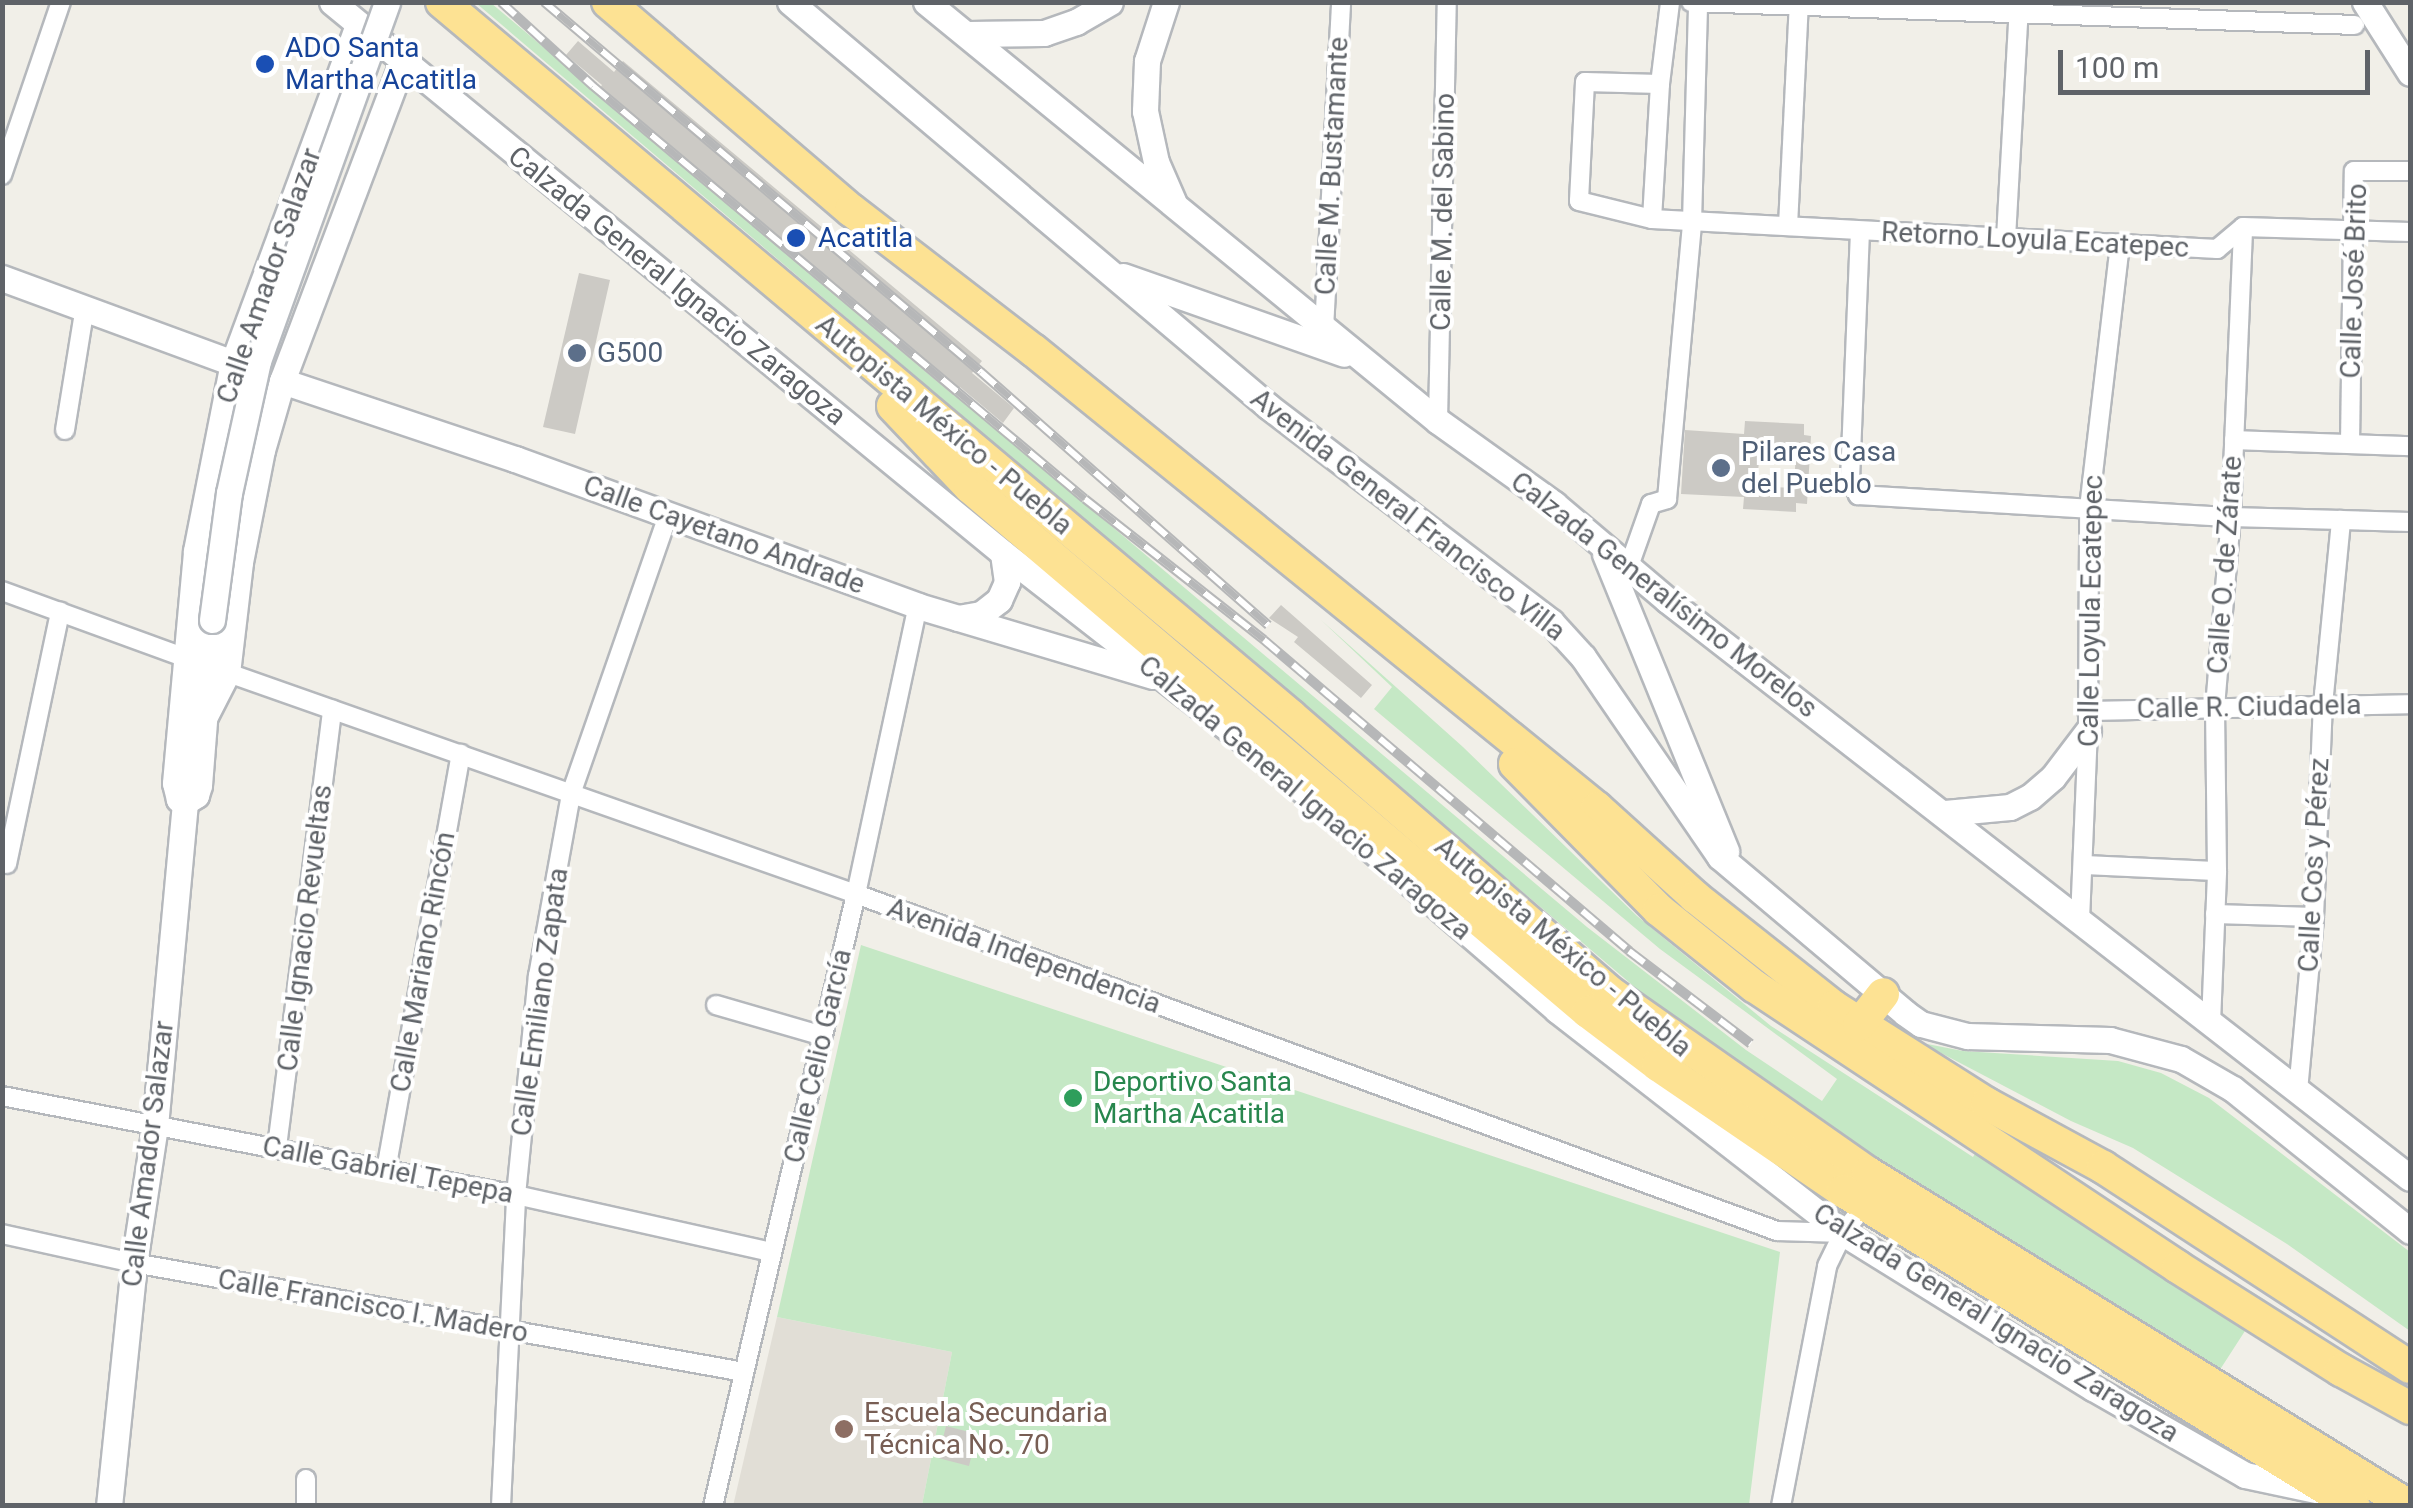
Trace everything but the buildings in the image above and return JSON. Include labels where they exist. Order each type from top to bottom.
[{"type":"highway","points":[[442,2],[787,293],[970,486],[1232,712]]},
{"type":"highway","points":[[608,2],[851,210],[1033,350],[1597,808],[1695,897],[1860,1026],[1987,1104],[2102,1167],[2410,1367]]},
{"type":"highway","name":"Autopista México - Puebla","points":[[787,293],[1291,716],[1608,991],[1868,1173],[2409,1506]]},
{"type":"highway","points":[[1168,680],[1232,712]]},
{"type":"highway","points":[[1437,680],[1573,827],[1659,910],[1754,986],[2115,1226],[2341,1370],[2410,1408]]},
{"type":"highway","name":"Calzada General Ignacio Zaragoza","points":[[1232,712],[1588,1012],[1701,1098],[1865,1205],[2346,1500]]},
{"type":"highway","points":[[1860,1026],[1882,994]]},
{"type":"street","points":[[2,176],[61,2]]},
{"type":"street","name":"Calzada General Ignacio Zaragoza","points":[[332,2],[1003,553],[1263,756],[1556,1010],[1843,1233],[2106,1396],[2245,1475],[2346,1500]]},
{"type":"street","name":"Calle Amador Salazar","points":[[193,712],[206,666],[229,493],[258,361],[387,2]]},
{"type":"street","name":"Avenida General Francisco Villa","points":[[790,2],[1269,407],[1551,622],[1583,657],[1706,840],[1736,874],[1921,1024],[1967,1036],[2133,1042],[2195,1065],[2233,1088],[2410,1230]]},
{"type":"street","name":"Calzada Generalísimo Morelos","points":[[926,2],[1438,421],[1601,544],[1628,569],[2410,1178]]},
{"type":"street","points":[[968,34],[1044,33],[1076,22],[1110,2]]},
{"type":"street","points":[[1166,2],[1148,61],[1145,110],[1156,162],[1178,210]]},
{"type":"street","name":"Calle M. Bustamante","points":[[1324,329],[1341,2]]},
{"type":"street","name":"Calle M. del Sabino","points":[[1438,421],[1448,2]]},
{"type":"street","points":[[1652,219],[1660,84],[1670,2]]},
{"type":"street","points":[[1628,569],[1651,504],[1667,499],[1692,222],[1695,3],[2360,14],[2410,73]]},
{"type":"street","points":[[1788,226],[1799,4]]},
{"type":"street","points":[[2006,238],[2019,8]]},
{"type":"street","name":"Calle Amador Salazar","points":[[206,666],[196,552],[234,363],[358,25]]},
{"type":"street","name":"Calle Amador Salazar","points":[[109,1506],[134,1263],[155,1126],[185,802],[196,795],[198,785],[193,712],[240,562],[262,450],[282,381],[403,60]]},
{"type":"street","name":"Retorno Loyula Ecatepec","points":[[1660,84],[1584,82],[1579,202],[1652,219],[1692,222],[2217,249],[2243,227],[2410,232]]},
{"type":"street","name":"Calle José Brito","points":[[2350,444],[2354,170],[2410,170]]},
{"type":"street","name":"Calle O. de Zárate","points":[[2211,1023],[2217,871],[2215,707],[2231,517],[2243,227]]},
{"type":"street","points":[[1860,230],[1850,476],[1858,495],[2231,517],[2410,522]]},
{"type":"street","name":"Calle Loyula Ecatepec","points":[[2080,920],[2088,721],[2090,508],[2120,244]]},
{"type":"street","points":[[1102,269],[1363,360]]},
{"type":"street","points":[[2,278],[234,363]]},
{"type":"street","points":[[65,430],[85,308]]},
{"type":"street","name":"Calle Cayetano Andrade","points":[[282,381],[918,606],[1168,680]]},
{"type":"street","points":[[2234,440],[2410,446]]},
{"type":"street","name":"Calle Emiliano Zapata","points":[[501,1506],[516,1195],[538,976],[571,794],[668,515]]},
{"type":"street","name":"Calle Cos y Pérez","points":[[2298,1091],[2314,917],[2323,705],[2341,520]]},
{"type":"street","points":[[1601,544],[1736,874]]},
{"type":"street","points":[[958,618],[981,614],[999,600],[1007,582],[1003,553]]},
{"type":"street","name":"Avenida Independencia","points":[[2,591],[856,894],[1777,1231],[1843,1233]]},
{"type":"street","name":"Calle Celio García","points":[[713,1506],[856,894],[918,606]]},
{"type":"street","points":[[7,864],[60,612]]},
{"type":"street","name":"Calle R. Ciudadela","points":[[2088,721],[2215,707],[2410,704]]},
{"type":"street","name":"Calle Ignacio Revueltas","points":[[277,1148],[332,709]]},
{"type":"street","points":[[1945,814],[2010,807],[2030,798],[2053,777],[2088,721]]},
{"type":"street","name":"Calle Mariano Rincón","points":[[386,1170],[461,754]]},
{"type":"street","points":[[2083,865],[2217,871]]},
{"type":"street","points":[[2215,914],[2314,917]]},
{"type":"street","points":[[716,1005],[823,1036]]},
{"type":"street","name":"Calle Gabriel Tepepa","points":[[2,1096],[516,1195],[771,1252]]},
{"type":"street","points":[[1781,1506],[1826,1266],[1843,1233],[1865,1205]]},
{"type":"street","name":"Calle Francisco I. Madero","points":[[2,1234],[134,1263],[744,1372]]},
{"type":"street","points":[[306,1479],[306,1506]]},
{"type":"shaded area","name":"Escuela Secundaria Técnica No. 70","points":[[777,1317],[952,1352],[922,1505],[733,1506]]},
{"type":"green space","points":[[476,3],[491,3],[1587,927],[1746,1050],[1822,1101],[1837,1079],[1660,949],[1374,709],[1392,687],[1321,620],[1463,747],[1637,916],[1771,1026],[1973,1157],[1988,1131],[2265,1300],[2201,1399],[1670,1017]]},
{"type":"green space","name":"Deportivo Santa Martha Acatitla","points":[[861,945],[1780,1252],[1749,1505],[922,1505],[952,1352],[777,1317]]},
{"type":"green space","points":[[1922,1043],[1963,1051],[2118,1061],[2161,1073],[2209,1098],[2410,1252],[2410,1331],[2287,1244],[2133,1148],[2071,1121]]},
{"type":"railway","points":[[501,2],[593,86],[1085,499],[1264,640],[1629,951],[1751,1044]]},
{"type":"railway","points":[[544,2],[981,372],[1268,625]]},
{"type":"place","name":"ADO Santa Martha Acatitla","points":[[265,64]]},
{"type":"place","name":"Acatitla","points":[[796,238]]},
{"type":"place","name":"G500","points":[[577,353]]},
{"type":"place","name":"Pilares Casa del Pueblo","points":[[1721,468]]},
{"type":"place","name":"Deportivo Santa Martha Acatitla","points":[[1073,1098]]},
{"type":"place","name":"Escuela Secundaria Técnica No. 70","points":[[844,1429]]}]
